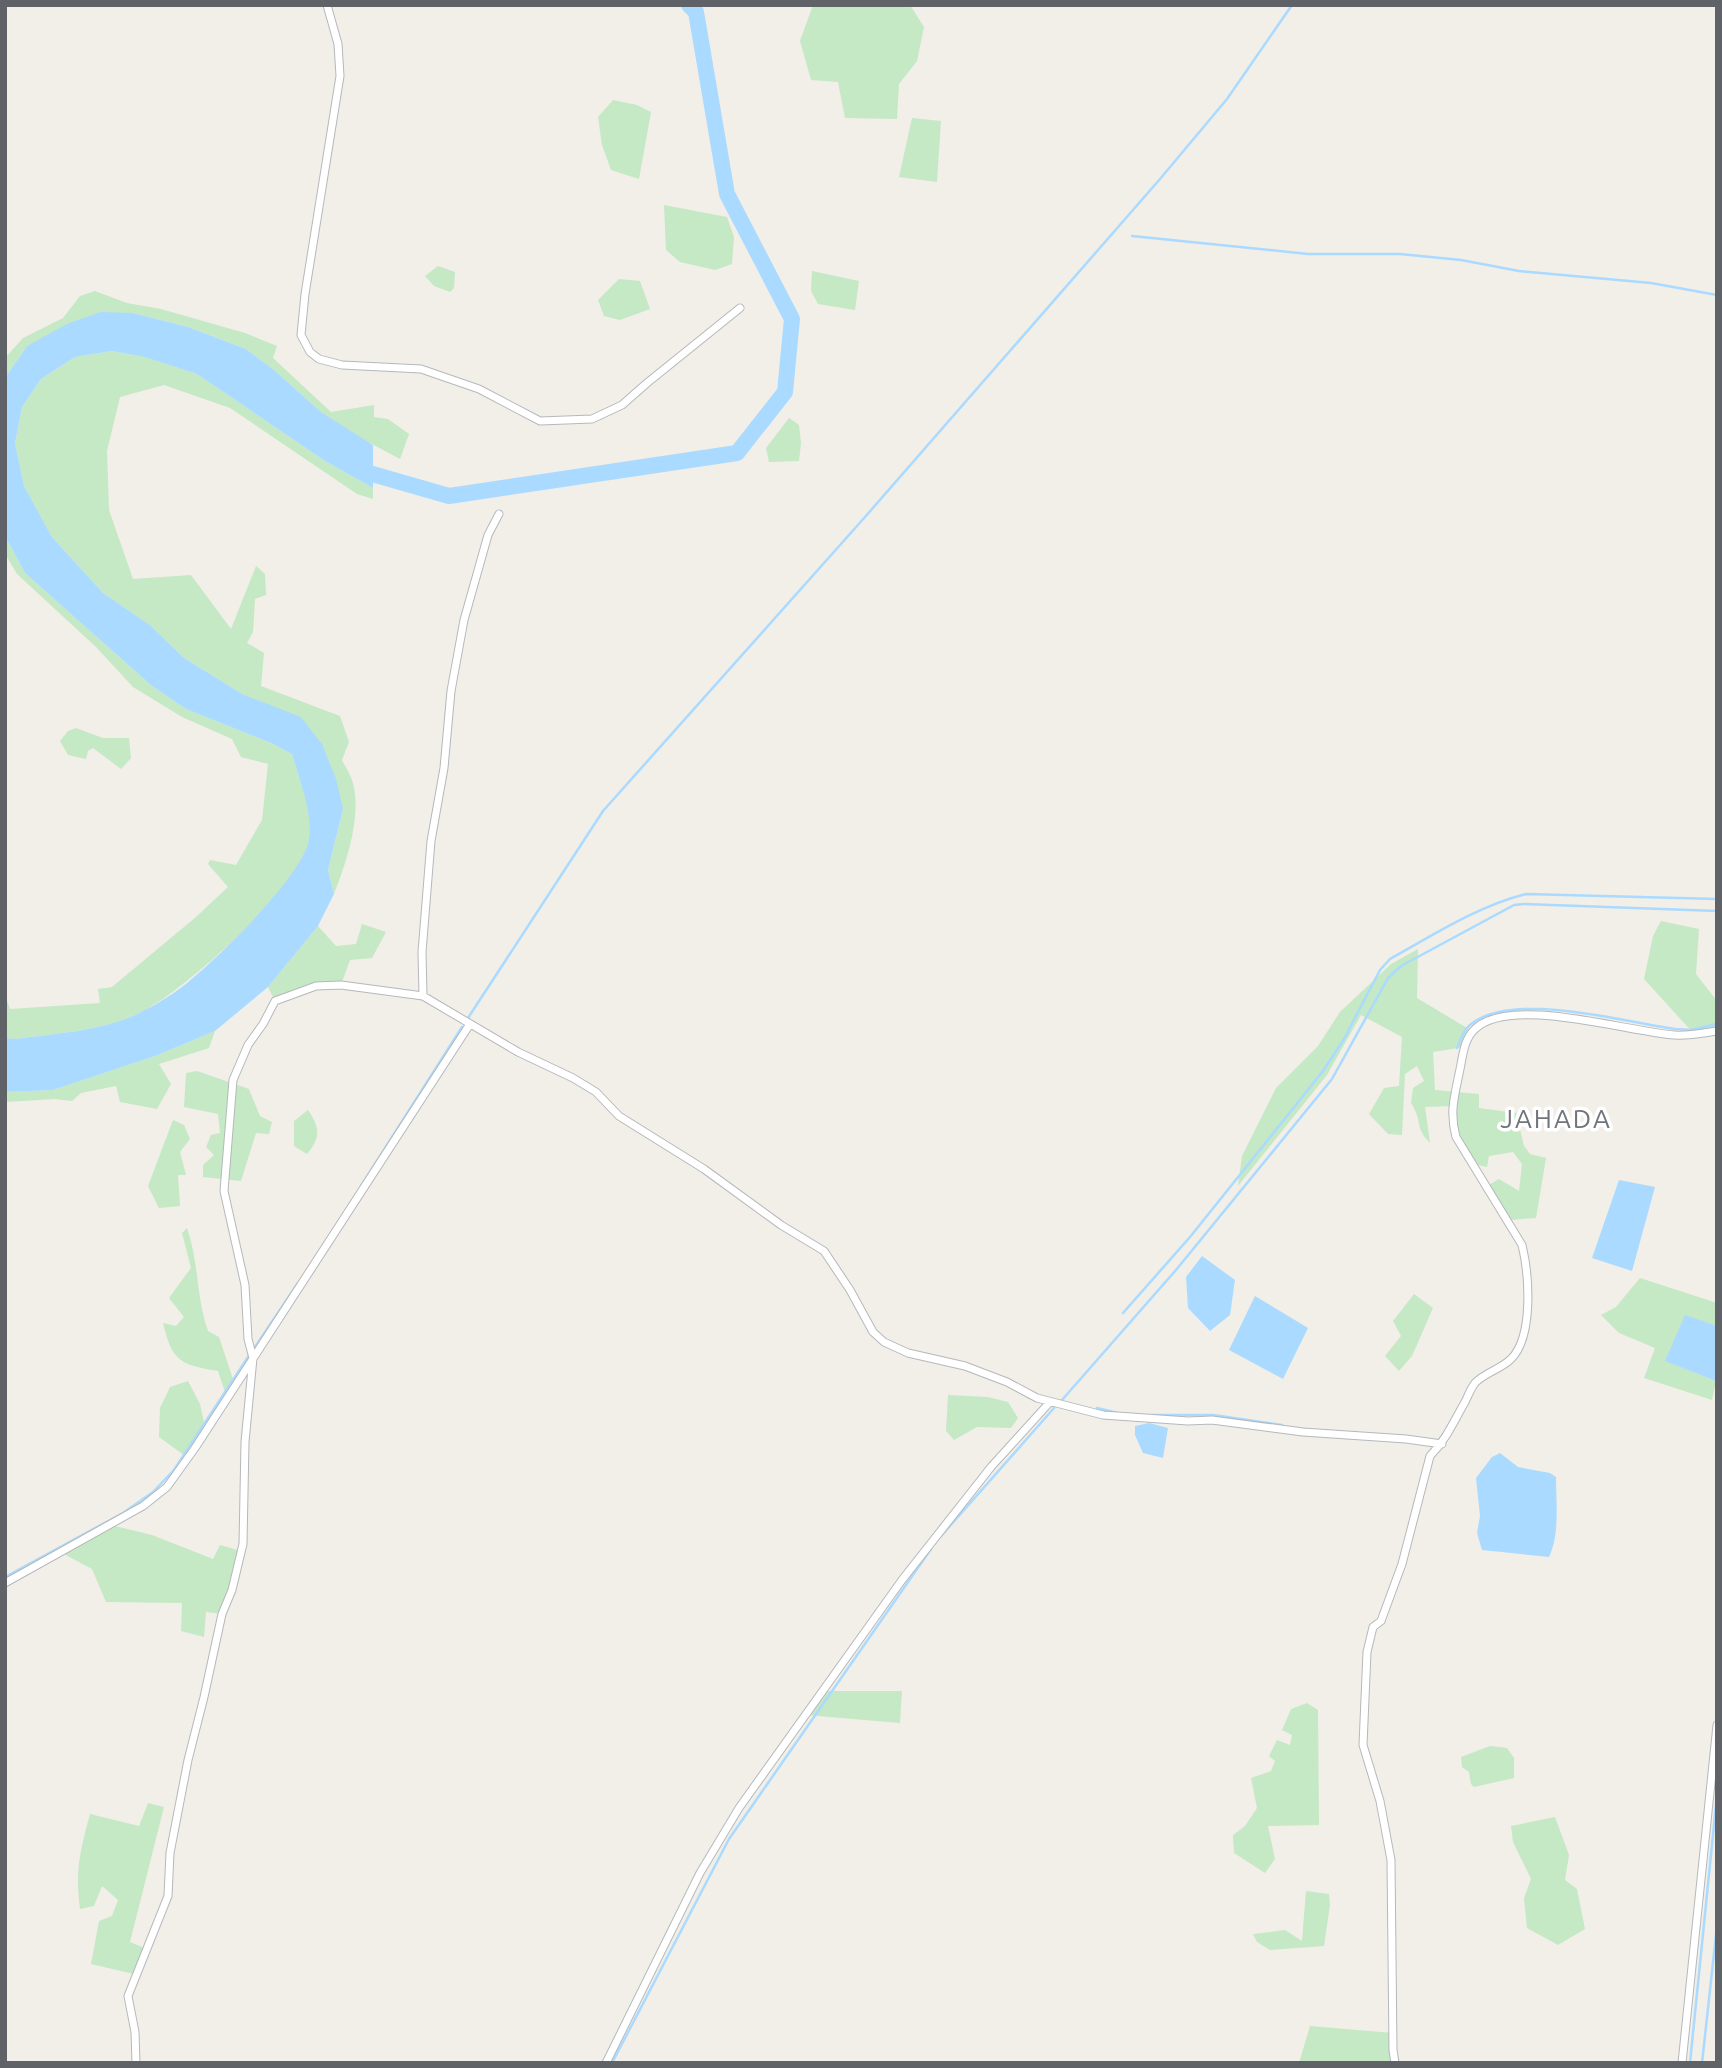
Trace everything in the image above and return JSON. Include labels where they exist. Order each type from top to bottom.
[{"type":"street","points":[[327,5],[338,44],[340,76],[305,294],[302,335],[310,352],[319,359],[342,365],[421,369],[479,390],[540,421],[592,419],[622,405],[740,308]]},
{"type":"street","points":[[423,996],[422,952],[431,841],[444,768],[451,691],[464,620],[488,535],[499,514]]},
{"type":"street","points":[[136,2063],[135,2032],[128,1996],[168,1896],[170,1853],[188,1760],[222,1614],[232,1590],[243,1544],[246,1442],[253,1358],[248,1339],[246,1286],[224,1191],[233,1080],[248,1045],[275,1000],[316,986],[353,986],[423,996],[517,1052],[573,1078],[596,1092],[619,1116],[704,1169],[781,1225],[824,1251],[873,1332],[884,1342],[908,1353],[965,1366],[1007,1382],[1037,1398],[1103,1415],[1212,1420],[1303,1432],[1406,1438],[1442,1444]]},
{"type":"street","points":[[1395,2063],[1391,1860],[1380,1801],[1363,1745],[1367,1652],[1373,1627],[1381,1621],[1402,1564],[1430,1455],[1442,1444],[1476,1381],[1511,1359],[1519,1348],[1525,1332],[1528,1300],[1527,1265],[1522,1245],[1456,1137],[1451,1118],[1464,1047],[1472,1031],[1482,1024],[1517,1016],[1547,1015],[1591,1020],[1675,1035],[1717,1031]]},
{"type":"street","points":[[5,1583],[143,1506],[167,1487],[470,1024]]},
{"type":"street","points":[[606,2063],[700,1873],[739,1808],[902,1580],[991,1467],[1051,1402]]},
{"type":"street","points":[[1682,2063],[1717,1725]]},
{"type":"green space","points":[[813,5],[910,5],[924,27],[917,61],[899,84],[897,119],[845,118],[838,82],[811,80],[800,41]]},
{"type":"green space","points":[[613,100],[637,105],[651,112],[639,179],[611,170],[602,145],[598,117]]},
{"type":"green space","points":[[912,118],[941,121],[937,182],[899,177]]},
{"type":"green space","points":[[664,205],[727,217],[734,237],[732,264],[715,270],[680,262],[666,250]]},
{"type":"green space","points":[[438,266],[455,272],[454,288],[450,292],[434,286],[425,276]]},
{"type":"green space","points":[[812,271],[859,281],[855,310],[818,304],[811,291]]},
{"type":"green space","points":[[619,279],[640,281],[650,309],[620,320],[604,316],[598,300]]},
{"type":"green space","points":[[95,291],[127,303],[161,309],[245,333],[277,346],[273,358],[331,412],[374,405],[374,417],[388,419],[409,434],[400,459],[357,436],[321,412],[246,349],[188,327],[133,313],[27,346],[5,378],[5,358],[23,338],[63,318],[80,296]]},
{"type":"green space","points":[[112,351],[146,357],[197,374],[325,461],[373,488],[373,499],[357,494],[230,408],[164,385],[120,397],[107,451],[109,510],[133,579],[191,575],[231,629],[256,566],[265,574],[266,595],[255,599],[253,632],[247,643],[264,653],[261,686],[340,716],[349,742],[342,760],[352,780],[356,808],[352,838],[334,894],[328,870],[343,809],[244,695],[184,658],[150,625],[103,593],[52,537],[24,486],[15,443],[22,407],[41,379],[75,357]]},
{"type":"green space","points":[[789,418],[799,425],[799,461],[769,462],[766,448]]},
{"type":"green space","points":[[5,536],[25,573],[152,686],[186,709],[292,754],[306,798],[310,821],[308,843],[299,863],[283,886],[237,937],[184,983],[141,1012],[112,1023],[16,1039],[5,1038],[5,995],[10,1009],[100,1003],[98,989],[112,987],[228,887],[208,864],[210,860],[236,865],[262,820],[268,764],[241,757],[232,739],[182,717],[133,687],[96,647],[17,574],[5,554]]},
{"type":"green space","points":[[76,728],[103,738],[129,738],[131,758],[121,769],[93,748],[88,751],[86,759],[68,755],[60,741],[68,731]]},
{"type":"green space","points":[[1661,921],[1699,929],[1696,974],[1717,1001],[1717,1031],[1695,1035],[1644,979],[1653,936]]},
{"type":"green space","points":[[362,924],[386,932],[372,958],[350,960],[341,985],[316,986],[275,1001],[268,987],[318,926],[336,946],[356,944]]},
{"type":"green space","points":[[1418,949],[1417,998],[1472,1031],[1464,1047],[1433,1052],[1435,1090],[1479,1094],[1479,1108],[1516,1113],[1524,1146],[1530,1154],[1546,1158],[1536,1218],[1508,1220],[1487,1186],[1499,1179],[1519,1191],[1522,1164],[1513,1152],[1489,1156],[1487,1167],[1473,1164],[1456,1137],[1452,1106],[1425,1107],[1430,1143],[1425,1137],[1411,1103],[1413,1088],[1424,1081],[1417,1066],[1405,1074],[1402,1135],[1388,1134],[1369,1114],[1384,1088],[1399,1086],[1402,1037],[1361,1015],[1327,1075],[1238,1186],[1242,1156],[1276,1088],[1318,1046],[1340,1012],[1391,964]]},
{"type":"green space","points":[[215,1031],[209,1048],[159,1064],[171,1084],[157,1109],[120,1102],[116,1086],[81,1093],[72,1101],[55,1099],[5,1102],[5,1092],[53,1090],[155,1056]]},
{"type":"green space","points":[[197,1071],[249,1089],[260,1116],[272,1122],[269,1134],[256,1133],[241,1181],[203,1177],[203,1165],[214,1155],[206,1147],[211,1135],[220,1133],[218,1114],[184,1107],[186,1073]]},
{"type":"green space","points":[[308,1110],[317,1127],[317,1137],[307,1154],[294,1146],[294,1121]]},
{"type":"green space","points":[[173,1120],[184,1125],[190,1139],[180,1152],[186,1175],[178,1175],[180,1206],[159,1208],[148,1186]]},
{"type":"green space","points":[[187,1228],[208,1331],[219,1337],[235,1385],[227,1398],[218,1371],[195,1366],[180,1359],[166,1336],[163,1323],[176,1326],[184,1317],[169,1298],[191,1268],[182,1233]]},
{"type":"green space","points":[[1640,1278],[1717,1303],[1717,1326],[1685,1316],[1666,1361],[1716,1381],[1712,1400],[1644,1378],[1655,1348],[1619,1333],[1601,1315],[1616,1307]]},
{"type":"green space","points":[[1414,1294],[1433,1308],[1412,1356],[1399,1371],[1385,1356],[1401,1336],[1393,1321]]},
{"type":"green space","points":[[188,1381],[200,1404],[206,1432],[188,1458],[159,1437],[160,1408],[170,1387]]},
{"type":"green space","points":[[948,1395],[988,1397],[1008,1402],[1018,1418],[1011,1428],[977,1427],[954,1440],[946,1431]]},
{"type":"green space","points":[[111,1525],[152,1535],[213,1559],[220,1545],[241,1551],[222,1614],[206,1612],[204,1637],[181,1631],[182,1603],[106,1602],[92,1569],[62,1553]]},
{"type":"green space","points":[[822,1691],[902,1691],[900,1723],[806,1715]]},
{"type":"green space","points":[[1307,1703],[1318,1710],[1319,1825],[1268,1826],[1275,1859],[1265,1873],[1234,1853],[1233,1835],[1245,1826],[1257,1808],[1251,1778],[1271,1771],[1275,1761],[1269,1756],[1277,1740],[1290,1745],[1292,1735],[1282,1730],[1291,1709]]},
{"type":"green space","points":[[1490,1746],[1507,1748],[1514,1758],[1514,1778],[1474,1787],[1469,1772],[1462,1767],[1461,1757]]},
{"type":"green space","points":[[148,1803],[164,1807],[130,1942],[147,1949],[138,1975],[91,1964],[99,1921],[112,1916],[118,1900],[102,1886],[94,1906],[80,1909],[78,1872],[90,1814],[139,1826]]},
{"type":"green space","points":[[1555,1817],[1569,1855],[1565,1880],[1577,1889],[1585,1929],[1558,1945],[1527,1928],[1524,1898],[1531,1879],[1513,1842],[1511,1826]]},
{"type":"green space","points":[[1306,1891],[1329,1894],[1324,1946],[1270,1950],[1257,1942],[1253,1934],[1285,1930],[1302,1941]]},
{"type":"green space","points":[[1310,2026],[1393,2033],[1395,2062],[1404,2063],[1299,2063]]},
{"type":"water","points":[[101,312],[133,313],[188,327],[246,349],[321,412],[373,445],[373,488],[325,461],[197,374],[145,357],[112,351],[75,357],[41,379],[22,407],[15,443],[24,486],[52,537],[103,593],[150,625],[184,658],[244,695],[301,717],[322,744],[336,779],[343,809],[328,870],[334,894],[318,926],[268,987],[215,1031],[155,1056],[53,1090],[5,1092],[5,1038],[64,1033],[112,1023],[141,1012],[172,994],[214,959],[254,920],[289,878],[301,859],[310,832],[305,798],[292,754],[186,709],[152,686],[25,573],[5,536],[5,378],[27,346],[69,323]]},
{"type":"water","points":[[1619,1180],[1655,1187],[1632,1271],[1592,1258]]},
{"type":"water","points":[[1202,1256],[1235,1280],[1230,1315],[1210,1331],[1188,1308],[1186,1277]]},
{"type":"water","points":[[1255,1296],[1308,1328],[1283,1379],[1229,1350]]},
{"type":"water","points":[[1685,1315],[1717,1326],[1716,1381],[1665,1361]]},
{"type":"water","points":[[1149,1423],[1168,1428],[1163,1458],[1143,1453],[1135,1435],[1135,1426]]},
{"type":"water","points":[[1500,1453],[1518,1467],[1550,1473],[1556,1477],[1556,1528],[1549,1557],[1482,1550],[1477,1533],[1480,1516],[1476,1478],[1492,1457]]},
{"type":"waterway","points":[[356,466],[362,471],[449,496],[737,453],[785,392],[792,319],[727,194],[696,12],[689,5]]},
{"type":"waterway","points":[[468,1018],[603,811],[865,517],[1160,179],[1227,99],[1292,5]]},
{"type":"waterway","points":[[1132,236],[1308,254],[1400,254],[1461,260],[1519,271],[1651,283],[1717,295]]},
{"type":"waterway","points":[[1123,1313],[1190,1237],[1323,1071],[1344,1039],[1380,970],[1390,959],[1473,914],[1526,894],[1717,899]]},
{"type":"waterway","points":[[1062,1400],[1176,1270],[1332,1079],[1388,978],[1401,966],[1514,905],[1717,911]]},
{"type":"waterway","points":[[1457,1048],[1466,1029],[1484,1017],[1508,1010],[1566,1011],[1676,1029],[1691,1030],[1717,1024]]},
{"type":"waterway","points":[[361,1186],[462,1027]]},
{"type":"waterway","points":[[255,1347],[298,1283]]},
{"type":"waterway","points":[[5,1577],[123,1513],[153,1492],[174,1470],[250,1354]]},
{"type":"waterway","points":[[941,1536],[1054,1408]]},
{"type":"waterway","points":[[1097,1408],[1118,1413]]},
{"type":"waterway","points":[[1153,1415],[1213,1415],[1282,1425]]},
{"type":"waterway","points":[[612,2063],[729,1839],[931,1549]]},
{"type":"waterway","points":[[1690,2063],[1717,1795]]},
{"type":"waterway","points":[[1702,2063],[1717,1926]]},
{"type":"district","name":"JAHADA","points":[[1556,1119]]}]
